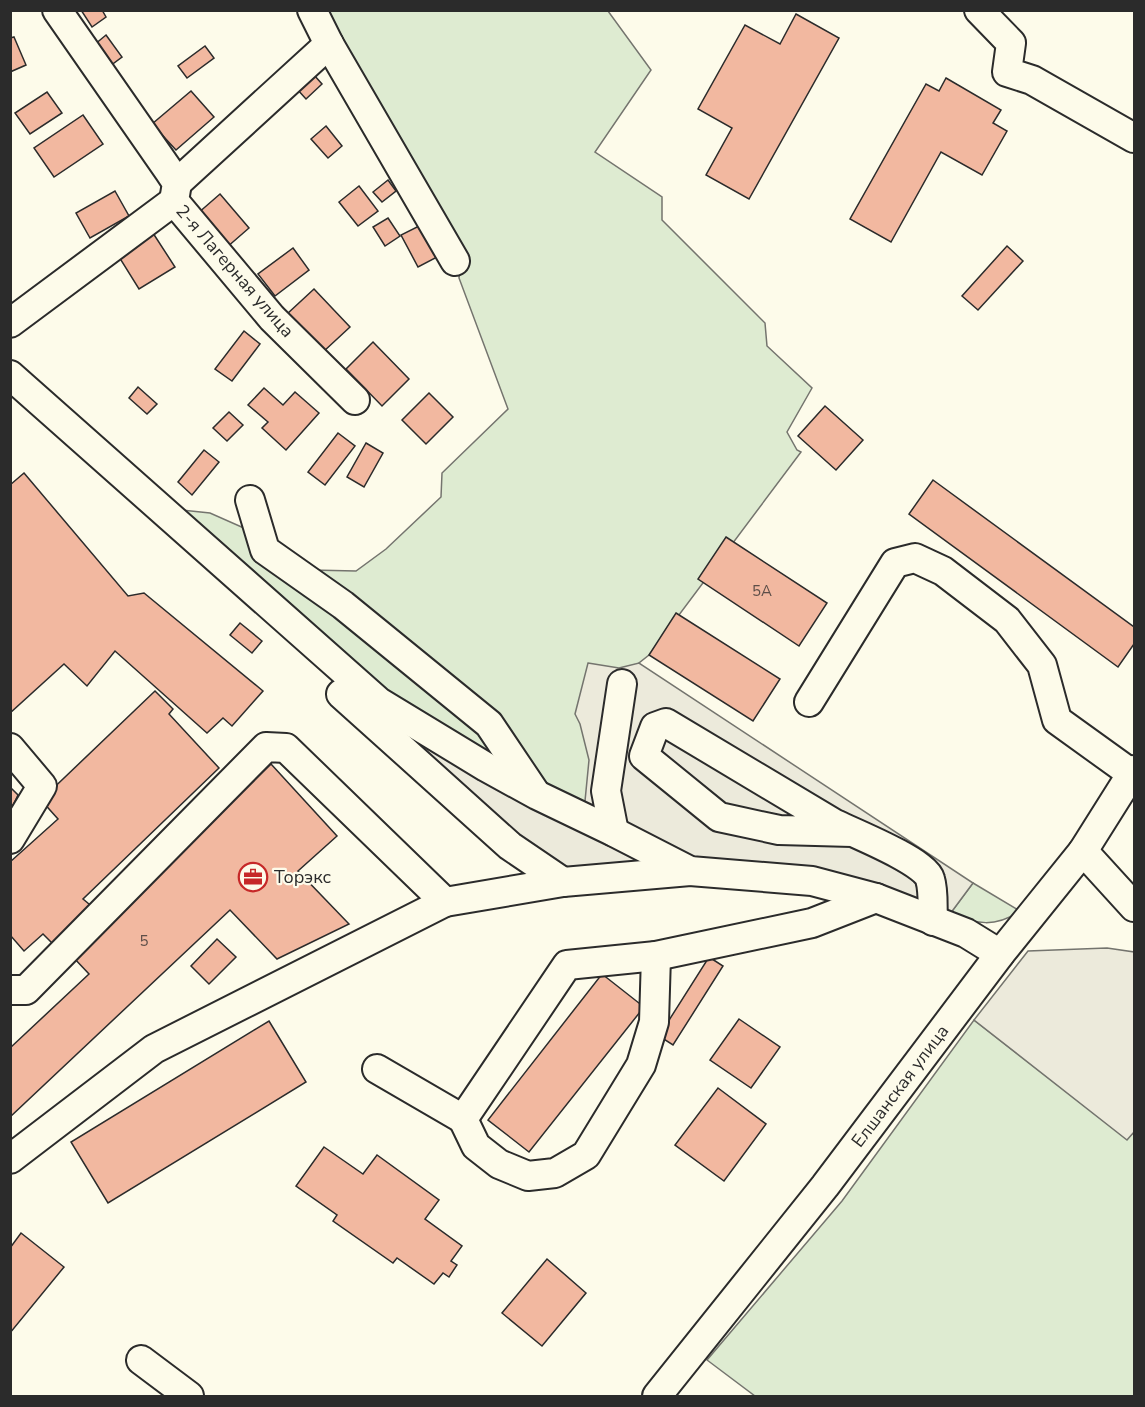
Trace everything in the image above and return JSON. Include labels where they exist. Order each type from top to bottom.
[{"type":"street","name":"2-я Лагерная улица","points":[[57,10],[176,192],[272,318],[355,400]]},
{"type":"street","points":[[312,10],[329,44],[455,261]]},
{"type":"street","points":[[979,10],[1011,43],[1007,72],[1032,80],[1134,138]]},
{"type":"street","points":[[10,323],[176,192],[329,44]]},
{"type":"street","points":[[10,375],[379,702],[537,795],[690,871]]},
{"type":"street","points":[[250,500],[265,550],[343,605],[489,724],[537,795]]},
{"type":"street","points":[[809,702],[896,563],[915,558],[943,571],[1007,620],[1042,665],[1057,720],[1133,772]]},
{"type":"street","points":[[296,653],[510,846],[563,882]]},
{"type":"street","points":[[614,832],[606,791],[622,684]]},
{"type":"street","points":[[610,768],[644,756],[656,727],[666,723],[825,818],[918,864],[930,877],[933,921]]},
{"type":"street","points":[[10,990],[26,990],[266,747],[286,748],[445,902]]},
{"type":"street","points":[[10,748],[42,786],[10,839]]},
{"type":"street","points":[[644,756],[719,817],[779,830],[852,832]]},
{"type":"street","name":"Елшанская улица","points":[[657,1396],[825,1186],[1000,954],[1083,851],[1133,772]]},
{"type":"street","points":[[1083,851],[1134,907]]},
{"type":"street","points":[[10,1159],[154,1049],[445,902],[563,882],[690,871],[812,881],[876,898],[966,933],[1000,954]]},
{"type":"street","points":[[463,1119],[567,965],[656,956],[812,923],[876,898]]},
{"type":"street","points":[[377,1069],[463,1119],[476,1146],[499,1164],[528,1176],[555,1173],[586,1155],[641,1065],[654,1022],[656,956]]},
{"type":"street","points":[[141,1360],[189,1396]]},
{"type":"green space","points":[[322,11],[608,11],[651,70],[595,152],[662,197],[662,220],[765,323],[767,346],[812,388],[787,432],[797,450],[801,452],[649,655],[639,663],[586,801],[569,801],[384,696],[172,509],[210,513],[271,540],[311,570],[356,571],[386,549],[441,497],[442,473],[508,409],[459,278],[461,261]]},
{"type":"green space","points":[[973,883],[1020,911],[1002,920],[986,923],[950,914]]},
{"type":"green space","points":[[974,1020],[1127,1139],[1134,1132],[1134,1396],[755,1396],[707,1360],[842,1201]]},
{"type":"shaded area","points":[[588,663],[619,668],[639,663],[973,883],[950,914],[881,894],[554,876],[372,719],[569,801],[585,801],[589,760],[580,724],[575,714]]},
{"type":"shaded area","points":[[1107,948],[1134,952],[1134,1132],[1127,1140],[974,1020],[1028,951]]},
{"type":"building","points":[[81,10],[102,10],[106,17],[92,27]]},
{"type":"building","points":[[796,14],[839,38],[749,199],[706,175],[732,128],[698,109],[745,25],[780,44]]},
{"type":"building","points":[[106,35],[122,57],[110,66],[94,45]]},
{"type":"building","points":[[14,37],[26,65],[10,72],[10,38]]},
{"type":"building","points":[[205,46],[214,58],[187,78],[178,66]]},
{"type":"building","points":[[314,75],[322,84],[306,99],[297,89]]},
{"type":"building","points":[[946,78],[1001,110],[993,123],[1007,131],[982,175],[941,152],[891,242],[850,219],[926,84],[939,91]]},
{"type":"building","points":[[191,91],[214,117],[176,150],[152,124]]},
{"type":"building","points":[[47,92],[62,113],[30,134],[15,113]]},
{"type":"building","points":[[83,115],[103,144],[54,177],[34,148]]},
{"type":"building","points":[[326,126],[342,146],[328,158],[311,139]]},
{"type":"building","points":[[388,180],[396,191],[382,202],[373,192]]},
{"type":"building","points":[[359,186],[378,211],[358,226],[339,202]]},
{"type":"building","points":[[115,191],[129,216],[90,238],[76,213]]},
{"type":"building","points":[[220,194],[249,228],[226,248],[197,214]]},
{"type":"building","points":[[388,218],[400,236],[385,246],[373,227]]},
{"type":"building","points":[[425,223],[441,255],[418,267],[401,235]]},
{"type":"building","points":[[151,230],[175,267],[139,289],[116,252]]},
{"type":"building","points":[[1007,246],[1023,261],[978,310],[962,296]]},
{"type":"building","points":[[293,248],[309,270],[275,296],[258,274]]},
{"type":"building","points":[[314,289],[350,327],[323,352],[287,314]]},
{"type":"building","points":[[244,331],[260,344],[232,381],[215,369]]},
{"type":"building","points":[[373,342],[409,379],[382,406],[346,369]]},
{"type":"building","points":[[138,387],[157,404],[147,414],[129,398]]},
{"type":"building","points":[[264,388],[283,405],[295,392],[319,413],[286,450],[262,428],[268,422],[248,405]]},
{"type":"building","points":[[429,393],[453,417],[426,444],[402,420]]},
{"type":"building","points":[[825,406],[863,440],[836,470],[798,436]]},
{"type":"building","points":[[229,412],[243,425],[227,441],[213,428]]},
{"type":"building","points":[[338,433],[355,446],[325,485],[308,472]]},
{"type":"building","points":[[366,443],[383,453],[364,487],[347,477]]},
{"type":"building","points":[[204,450],[219,462],[192,495],[178,482]]},
{"type":"building","points":[[24,473],[128,596],[144,593],[263,691],[232,726],[223,718],[207,733],[115,651],[87,686],[64,664],[10,713],[10,485]]},
{"type":"building","points":[[933,480],[1134,627],[1134,644],[1118,667],[909,514]]},
{"type":"building","points":[[726,537],[827,603],[799,646],[698,579]]},
{"type":"building","points":[[676,613],[780,679],[753,721],[649,655]]},
{"type":"building","points":[[240,623],[262,641],[252,653],[230,635]]},
{"type":"building","points":[[155,691],[173,709],[169,714],[219,768],[83,899],[95,909],[56,947],[43,934],[24,951],[10,935],[10,862],[58,819],[41,800]]},
{"type":"building","points":[[271,764],[337,836],[298,871],[349,924],[277,959],[230,910],[10,1117],[10,1048],[89,974],[73,957]]},
{"type":"building","points":[[10,787],[18,795],[10,812]]},
{"type":"building","points":[[217,939],[236,957],[209,984],[191,966]]},
{"type":"building","points":[[709,957],[723,966],[673,1045],[659,1036]]},
{"type":"building","points":[[602,974],[644,1007],[529,1152],[488,1120]]},
{"type":"building","points":[[739,1019],[780,1047],[751,1088],[710,1060]]},
{"type":"building","points":[[269,1021],[306,1082],[108,1203],[71,1142]]},
{"type":"building","points":[[718,1088],[766,1124],[724,1181],[675,1145]]},
{"type":"building","points":[[324,1147],[363,1174],[377,1155],[439,1200],[425,1219],[462,1246],[451,1261],[457,1265],[449,1277],[443,1273],[434,1284],[397,1258],[393,1263],[333,1221],[337,1215],[296,1186]]},
{"type":"building","points":[[21,1233],[64,1267],[10,1333],[10,1248]]},
{"type":"building","points":[[547,1259],[586,1293],[542,1346],[502,1313]]},
{"type":"place","name":"Торэкс","points":[[253,877]]}]
